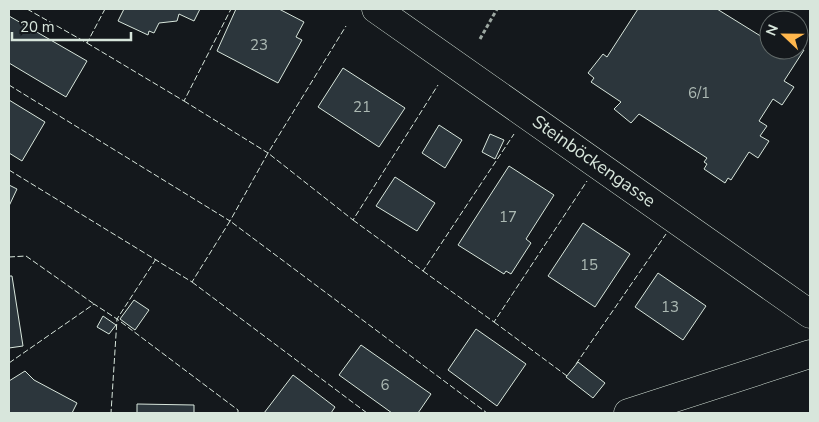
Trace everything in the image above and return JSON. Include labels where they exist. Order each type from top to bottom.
[{"type":"street","name":"Steinböckengasse","points":[[376,9],[810,314]]},
{"type":"street","points":[[628,413],[810,354]]},
{"type":"building","points":[[124,9],[200,9],[194,21],[179,14],[177,21],[159,23],[154,33],[149,31],[148,35],[118,21]]},
{"type":"building","points":[[236,9],[279,9],[304,22],[296,37],[302,40],[278,83],[217,51]]},
{"type":"building","points":[[638,9],[717,9],[759,35],[759,60],[798,60],[784,81],[794,87],[782,105],[773,99],[759,121],[767,126],[760,136],[769,141],[758,158],[749,152],[731,180],[728,178],[725,183],[704,169],[707,164],[704,162],[707,158],[639,114],[631,123],[614,109],[621,102],[591,82],[594,78],[588,73],[603,54],[607,57]]},
{"type":"building","points":[[9,16],[87,61],[66,97],[9,63]]},
{"type":"building","points":[[343,68],[405,108],[379,147],[318,107]]},
{"type":"building","points":[[9,100],[45,122],[22,161],[9,153]]},
{"type":"building","points":[[439,125],[462,140],[445,168],[422,153]]},
{"type":"building","points":[[490,134],[504,140],[495,159],[482,152]]},
{"type":"building","points":[[509,166],[554,195],[526,239],[531,243],[511,274],[506,271],[504,274],[458,245]]},
{"type":"building","points":[[395,177],[435,203],[417,231],[376,206]]},
{"type":"building","points":[[9,185],[17,189],[9,206]]},
{"type":"building","points":[[583,223],[630,254],[595,307],[548,276]]},
{"type":"building","points":[[658,273],[706,306],[683,340],[635,307]]},
{"type":"building","points":[[9,276],[12,276],[23,346],[9,348]]},
{"type":"building","points":[[134,300],[149,310],[135,330],[120,319]]},
{"type":"building","points":[[103,316],[116,325],[109,334],[97,327]]},
{"type":"building","points":[[476,329],[526,364],[497,406],[448,370]]},
{"type":"building","points":[[361,345],[431,394],[418,413],[392,413],[339,375]]},
{"type":"building","points":[[578,362],[605,383],[593,398],[566,377]]},
{"type":"building","points":[[25,371],[34,380],[77,403],[72,413],[9,413],[9,381]]},
{"type":"building","points":[[293,375],[335,407],[331,413],[264,413]]},
{"type":"building","points":[[137,404],[194,405],[194,413],[137,413]]},
{"type":"fence","points":[[27,9],[87,43],[105,9]]},
{"type":"fence","points":[[87,43],[184,101],[231,9]]},
{"type":"fence","points":[[184,101],[268,153],[346,26]]},
{"type":"fence","points":[[9,85],[230,221],[268,153],[353,220],[438,85]]},
{"type":"fence","points":[[353,220],[423,271],[514,134]]},
{"type":"fence","points":[[9,170],[192,282],[230,221],[487,413]]},
{"type":"fence","points":[[423,271],[494,322],[587,181]]},
{"type":"fence","points":[[576,364],[666,234]]},
{"type":"fence","points":[[9,257],[26,256],[94,304]]},
{"type":"fence","points":[[156,259],[117,319],[238,410],[238,413]]},
{"type":"fence","points":[[192,282],[367,413]]},
{"type":"fence","points":[[9,363],[94,304],[117,319],[111,413]]},
{"type":"fence","points":[[494,322],[567,376]]}]
